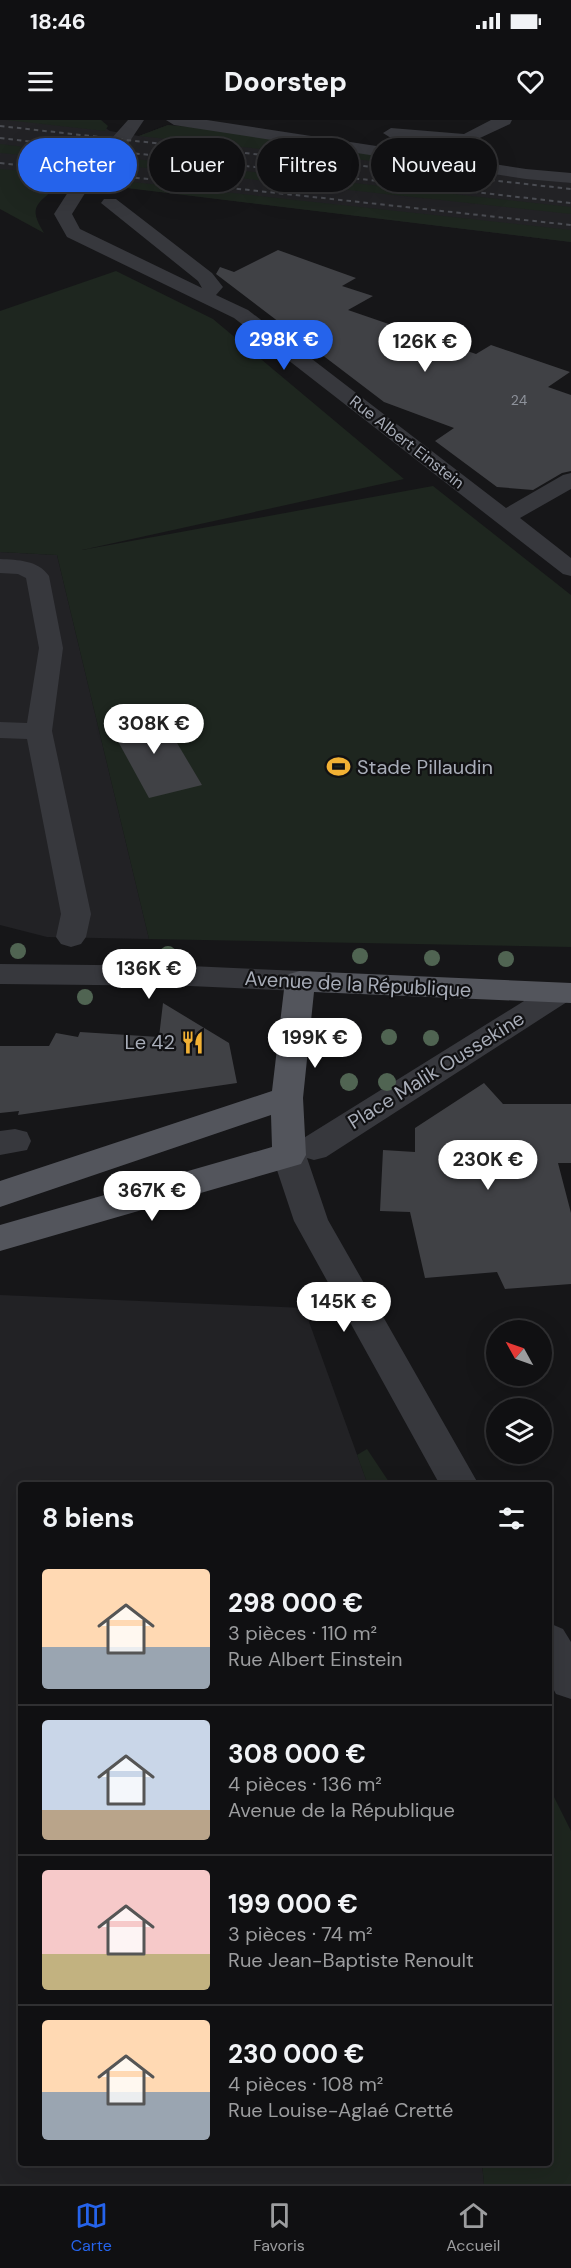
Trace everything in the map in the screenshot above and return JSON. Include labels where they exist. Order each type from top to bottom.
[{"type":"main road","name":"Avenue de la République","points":[[300,981],[565,993]]},
{"type":"main road","points":[[0,1238],[302,1151],[287,1098],[300,981]]},
{"type":"main road","points":[[0,1194],[287,1098]]},
{"type":"street","name":"Rue Albert Einstein","points":[[135,120],[124,137],[85,179],[63,214],[73,232],[241,314],[571,569]]},
{"type":"street","points":[[174,120],[526,174],[571,178]]},
{"type":"street","points":[[375,132],[467,139],[504,120]]},
{"type":"street","points":[[318,125],[351,130]]},
{"type":"street","points":[[110,203],[205,277],[213,288],[200,294]]},
{"type":"street","points":[[403,465],[426,458]]},
{"type":"street","points":[[504,518],[571,480]]},
{"type":"street","points":[[0,566],[18,567],[32,571],[37,576],[51,648],[39,731],[76,914],[71,937]]},
{"type":"street","points":[[0,730],[39,731]]},
{"type":"street","name":"Avenue de la République","points":[[0,974],[190,976],[300,981]]},
{"type":"street","name":"Place Malik Oussekine","points":[[302,1151],[565,993]]},
{"type":"street","points":[[302,1151],[311,1221],[458,1482]]},
{"type":"street","points":[[552,1647],[571,1680]]},
{"type":"shaded area","points":[[0,120],[81,120],[98,123],[110,131],[139,136],[168,125],[258,138],[257,192],[359,192],[359,152],[371,154],[371,192],[497,192],[497,172],[571,183],[571,242],[162,192],[245,192],[245,138],[149,138],[149,190],[137,189],[137,138],[18,138],[18,187],[0,187]]},
{"type":"shaded area","points":[[6,120],[101,120],[108,126],[105,131]]},
{"type":"shaded area","points":[[168,125],[266,138],[257,138],[257,149],[245,147],[245,138],[139,136]]},
{"type":"shaded area","points":[[0,144],[18,146],[18,155],[0,153]]},
{"type":"shaded area","points":[[359,153],[371,154],[371,161],[359,160]]},
{"type":"shaded area","points":[[137,159],[149,161],[149,168],[137,167]]},
{"type":"shaded area","points":[[0,169],[18,170],[18,192],[51,192],[40,202],[36,211],[44,233],[0,209]]},
{"type":"shaded area","points":[[245,171],[257,172],[257,180],[245,179]]},
{"type":"shaded area","points":[[137,183],[149,184],[149,191],[137,189]]},
{"type":"shaded area","points":[[359,184],[371,185],[371,192],[435,192],[571,207],[571,214],[359,191]]},
{"type":"shaded area","points":[[160,192],[223,192],[571,230],[571,242]]},
{"type":"shaded area","name":"Stade Pillaudin","points":[[116,271],[213,319],[404,479],[82,550],[433,486],[571,595],[571,947],[149,939],[57,555],[0,552],[0,311]]},
{"type":"shaded area","points":[[0,552],[57,555],[149,939],[47,937],[0,925]]},
{"type":"shaded area","points":[[0,1295],[304,1308],[367,1482],[18,1482],[18,2166],[482,2166],[484,2184],[0,2184]]},
{"type":"shaded area","points":[[367,1449],[389,1482],[367,1482],[357,1455]]},
{"type":"shaded area","points":[[552,1793],[571,1831],[571,2184],[484,2184],[482,2166],[552,2166]]},
{"type":"building","points":[[278,250],[356,278],[342,286],[373,296],[348,310],[476,354],[491,345],[570,372],[548,387],[571,395],[571,471],[562,473],[533,490],[497,487],[435,441],[454,428],[384,402],[216,274],[220,267],[234,272]]},
{"type":"building","points":[[158,711],[202,785],[149,798],[108,723]]},
{"type":"building","points":[[163,1003],[229,1043],[237,1083],[18,1115],[19,1111],[0,1113],[0,1046],[49,1046],[56,1033],[78,1037],[80,1032],[159,1037]]},
{"type":"building","points":[[484,1083],[503,1104],[571,1104],[571,1163],[558,1163],[571,1213],[571,1284],[505,1289],[497,1272],[425,1278],[410,1212],[380,1211],[383,1150],[415,1152],[415,1128]]},
{"type":"railway","points":[[0,126],[571,189]]},
{"type":"railway","points":[[0,138],[571,203]]},
{"type":"railway","points":[[0,163],[571,225]]},
{"type":"place","name":"Stade Pillaudin","points":[[339,767]]},
{"type":"place","name":"Le 42","points":[[193,1042]]}]
